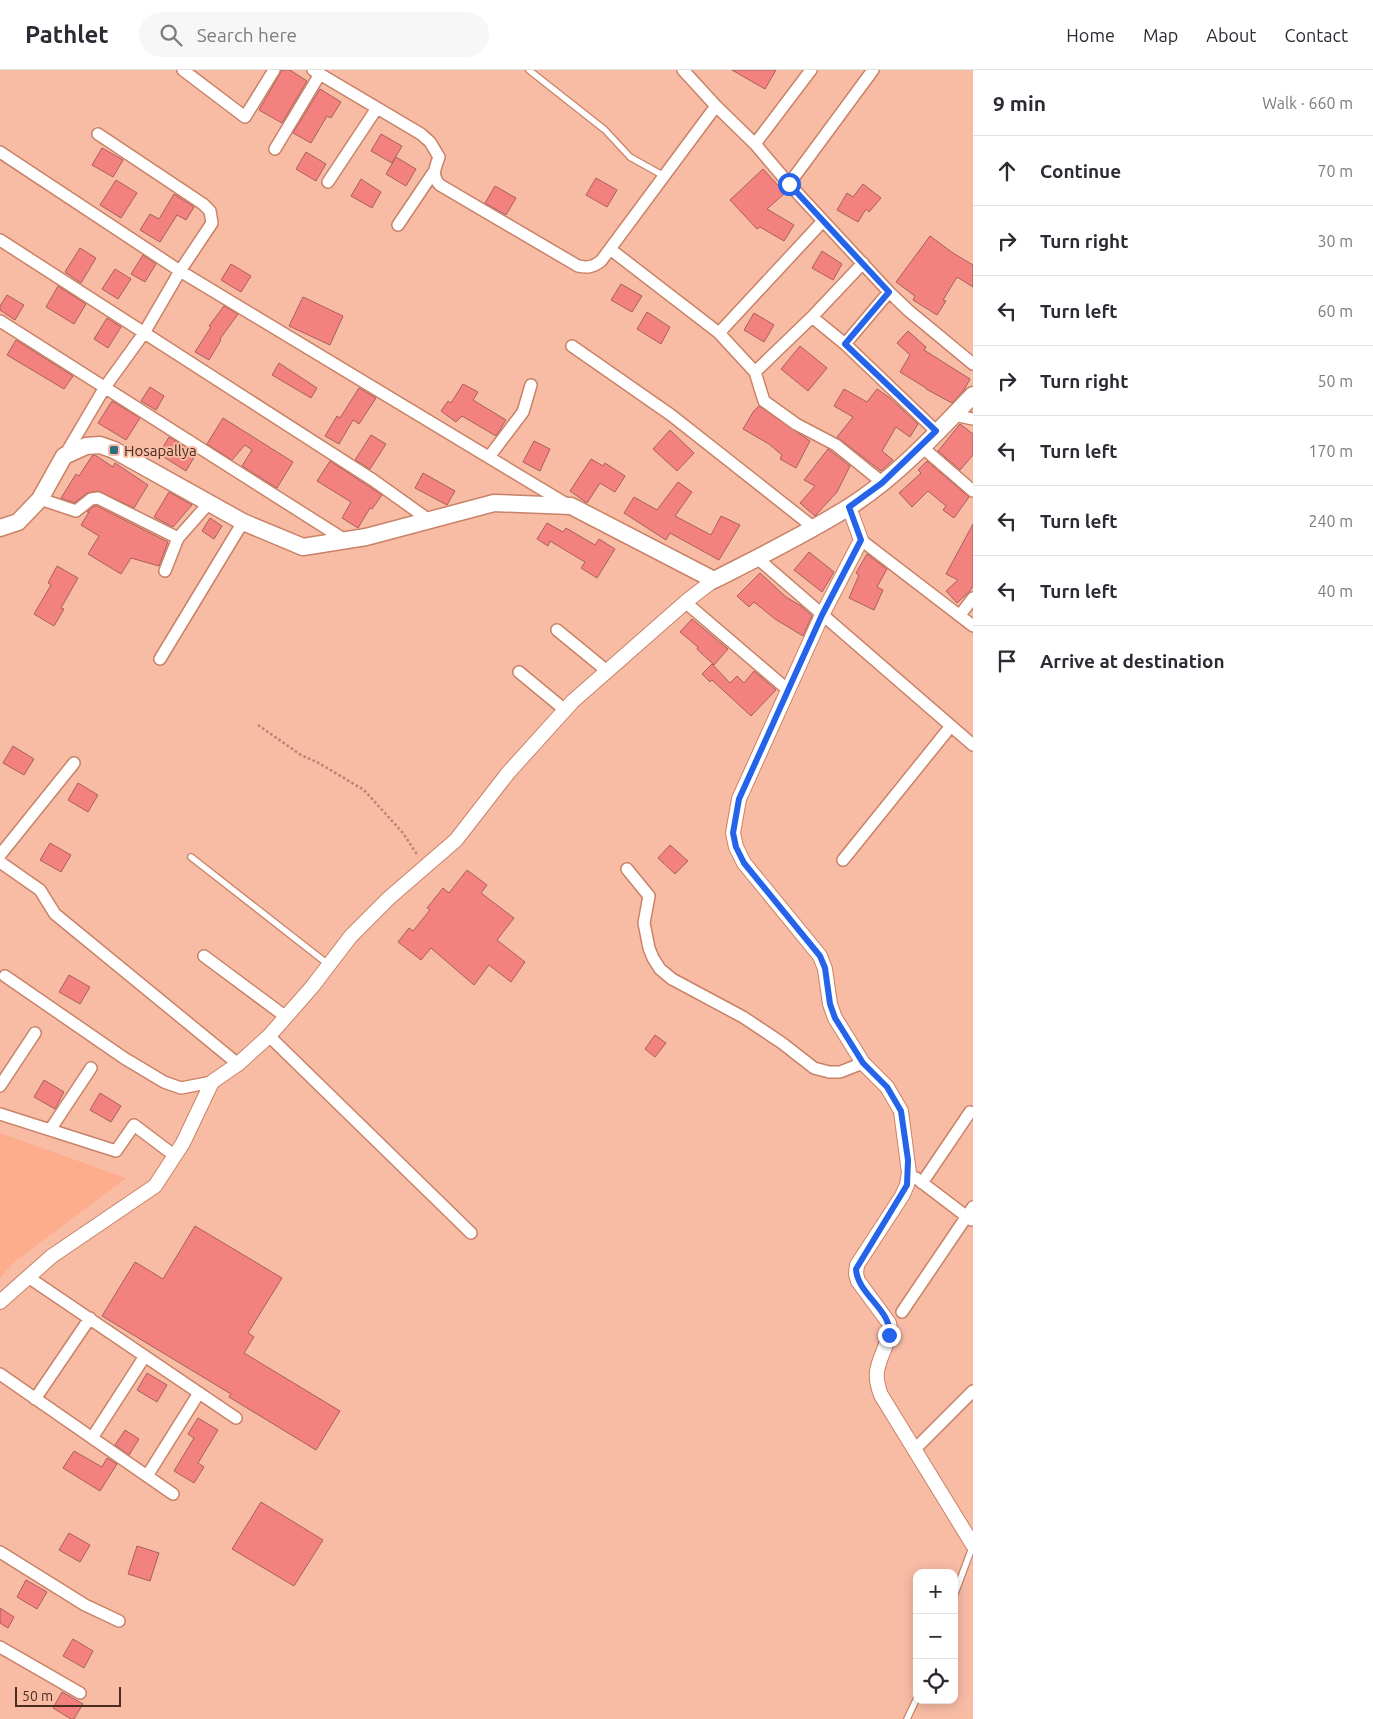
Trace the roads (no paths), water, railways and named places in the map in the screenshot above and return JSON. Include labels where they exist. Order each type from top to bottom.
[{"type":"main road","points":[[0,528],[18,522],[40,499],[64,456],[86,446],[100,445],[114,450],[243,522],[303,547],[366,537],[494,503],[570,506],[714,580],[758,558],[849,507],[882,483],[922,447],[973,395]]},
{"type":"street","points":[[183,70],[245,117],[274,70]]},
{"type":"street","points":[[683,70],[755,144],[789,184],[889,292],[973,364]]},
{"type":"street","points":[[789,184],[873,70]]},
{"type":"street","points":[[274,149],[316,72],[421,134],[430,142],[439,157],[434,173],[398,225]]},
{"type":"street","points":[[755,144],[806,72]]},
{"type":"street","points":[[434,173],[435,179],[440,185],[578,266],[593,267],[601,261],[716,106]]},
{"type":"street","points":[[328,182],[377,108]]},
{"type":"street","points":[[64,456],[106,388],[144,333],[180,271],[212,223],[210,211],[203,204],[98,134]]},
{"type":"street","points":[[0,152],[180,271],[570,506]]},
{"type":"street","points":[[719,333],[823,221]]},
{"type":"street","points":[[0,240],[373,480],[429,520]]},
{"type":"street","points":[[610,249],[719,333],[755,372],[764,401],[796,424],[836,445],[882,483]]},
{"type":"street","points":[[755,372],[863,264]]},
{"type":"street","points":[[845,344],[889,292]]},
{"type":"street","points":[[812,317],[845,344],[936,431]]},
{"type":"street","points":[[0,321],[345,540]]},
{"type":"street","points":[[572,346],[671,415],[813,527]]},
{"type":"street","points":[[489,457],[524,412],[531,385]]},
{"type":"street","points":[[954,415],[973,419]]},
{"type":"street","points":[[922,447],[973,490]]},
{"type":"street","points":[[40,499],[76,511],[91,499],[98,498],[178,538]]},
{"type":"street","points":[[165,571],[178,538],[209,503]]},
{"type":"street","points":[[849,507],[861,540],[973,626]]},
{"type":"street","points":[[160,659],[243,522]]},
{"type":"street","points":[[861,540],[822,615],[739,799],[733,833],[736,847],[744,863],[820,956],[825,968],[830,1004],[835,1018],[863,1063],[887,1087],[901,1111],[909,1173],[907,1185],[856,1269],[858,1281],[889,1323],[890,1329],[876,1372],[876,1383],[881,1395],[973,1545]]},
{"type":"street","points":[[758,558],[973,745]]},
{"type":"street","points":[[5,976],[124,1058],[164,1082],[181,1088],[212,1082],[238,1064],[269,1036],[351,936],[424,865],[456,840],[508,773],[573,701],[685,602],[714,580]]},
{"type":"street","points":[[960,615],[973,598]]},
{"type":"street","points":[[685,602],[788,690]]},
{"type":"street","points":[[556,630],[607,671]]},
{"type":"street","points":[[519,672],[565,710]]},
{"type":"street","points":[[843,860],[951,726]]},
{"type":"street","points":[[0,855],[74,763]]},
{"type":"street","points":[[0,862],[40,890],[55,914],[238,1064]]},
{"type":"street","points":[[627,869],[649,896],[644,923],[652,958],[660,969],[672,979],[743,1017],[782,1043],[814,1068],[829,1072],[840,1072],[863,1063]]},
{"type":"street","points":[[204,956],[286,1017]]},
{"type":"street","points":[[0,1086],[35,1033]]},
{"type":"street","points":[[269,1036],[471,1233]]},
{"type":"street","points":[[50,1130],[91,1068]]},
{"type":"street","points":[[2,1298],[52,1256],[155,1186],[183,1143],[212,1082]]},
{"type":"street","points":[[922,1183],[970,1112]]},
{"type":"street","points":[[0,1114],[116,1151],[134,1125],[175,1156]]},
{"type":"street","points":[[902,1312],[971,1215],[909,1173]]},
{"type":"street","points":[[28,1277],[236,1418]]},
{"type":"street","points":[[35,1399],[90,1318]]},
{"type":"street","points":[[92,1438],[145,1356]]},
{"type":"street","points":[[0,1374],[173,1494]]},
{"type":"street","points":[[914,1450],[973,1391]]},
{"type":"street","points":[[147,1476],[199,1393]]},
{"type":"street","points":[[0,1552],[85,1604],[119,1621]]},
{"type":"street","points":[[0,1647],[80,1693]]},
{"type":"lane","points":[[529,70],[605,130],[630,156],[664,176]]},
{"type":"lane","points":[[191,857],[329,965]]},
{"type":"lane","points":[[958,1585],[973,1545]]},
{"type":"lane","points":[[907,1719],[914,1704]]},
{"type":"place","name":"Hosapallya","points":[[114,450]]}]
